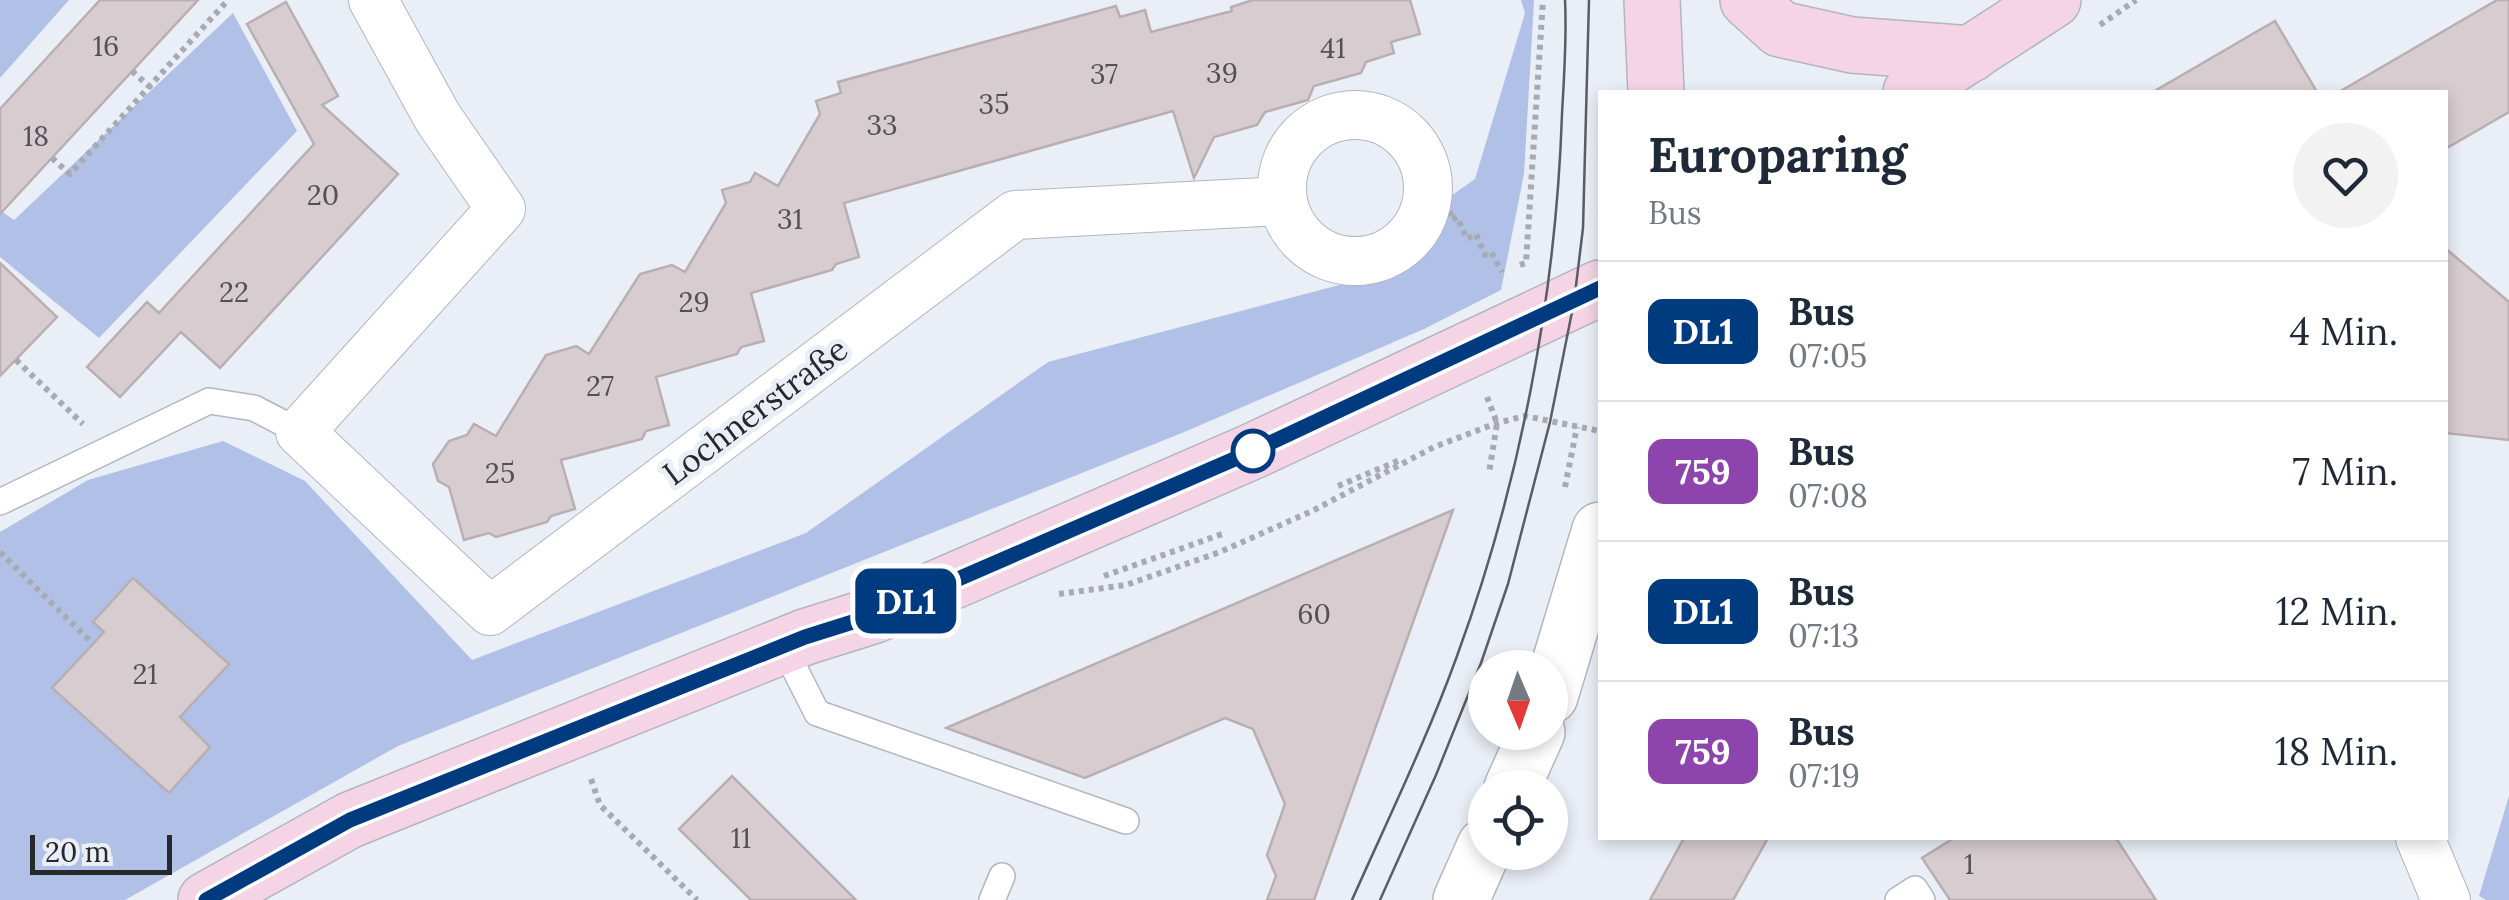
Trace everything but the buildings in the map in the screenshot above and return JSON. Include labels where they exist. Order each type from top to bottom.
[{"type":"main road","points":[[1652,0],[1656,90]]},
{"type":"main road","points":[[1748,0],[1780,29],[1852,44],[1971,54]]},
{"type":"main road","points":[[1914,90],[2053,0]]},
{"type":"main road","points":[[206,900],[350,820],[784,646],[875,615],[1253,451],[1598,289]]},
{"type":"street","points":[[300,432],[501,208],[438,118],[374,0]]},
{"type":"street","points":[[1360,114],[1386,120],[1411,140],[1422,156],[1429,190],[1416,230],[1401,246],[1378,259],[1353,262],[1328,258],[1313,249],[1294,232],[1281,201],[1282,175],[1291,151],[1308,131],[1330,118],[1360,114]]},
{"type":"street","name":"Lochnerstraße","points":[[300,432],[490,611],[1015,215],[1281,201]]},
{"type":"street","points":[[1564,650],[1598,537]]},
{"type":"street","points":[[2421,840],[2446,900]]},
{"type":"street","points":[[1461,900],[1474,870]]},
{"type":"lane","name":"Lochnerstraße","points":[[0,502],[208,401],[254,408],[300,432]]},
{"type":"lane","points":[[784,646],[817,713],[1126,820]]},
{"type":"lane","points":[[1898,900],[1915,889],[1922,900]]},
{"type":"path","points":[[52,158],[70,174],[228,0]]},
{"type":"path","points":[[1487,279],[1526,262],[1543,0]]},
{"type":"path","points":[[132,70],[150,87]]},
{"type":"path","points":[[1429,190],[1444,187],[1452,220],[1457,217],[1467,239],[1476,234],[1485,255],[1491,252],[1502,272]]},
{"type":"path","points":[[16,360],[110,448]]},
{"type":"path","points":[[1338,486],[1497,423],[1526,416],[1598,432]]},
{"type":"path","points":[[1488,474],[1497,423]]},
{"type":"path","points":[[1565,488],[1576,427]]},
{"type":"path","points":[[1225,533],[1050,595],[1126,586],[1220,552],[1312,512],[1434,447]]},
{"type":"path","points":[[0,552],[93,644]]},
{"type":"path","points":[[574,730],[600,805],[697,900]]},
{"type":"shaded area","points":[[0,0],[69,0],[0,78]]},
{"type":"shaded area","points":[[1521,0],[1534,0],[1524,174],[1501,290],[1424,329],[1182,433],[398,746],[125,900],[0,900],[0,532],[88,480],[223,441],[305,481],[472,660],[806,533],[1048,362],[1415,265],[1435,207],[1475,179],[1525,13]]},
{"type":"shaded area","points":[[233,13],[297,131],[99,338],[0,257],[0,210],[14,220]]},
{"type":"shaded area","points":[[2509,796],[2509,900],[2486,900],[2479,896]]},
{"type":"tram line","points":[[1352,900],[1457,656],[1516,457],[1531,389],[1552,251],[1565,0]]},
{"type":"tram line","points":[[1380,900],[1481,663],[1508,584],[1550,422],[1574,302],[1583,228],[1589,0]]},
{"type":"bus line","name":"DL1","points":[[206,900],[350,820],[805,637],[875,615],[1253,451],[1598,289]]}]
